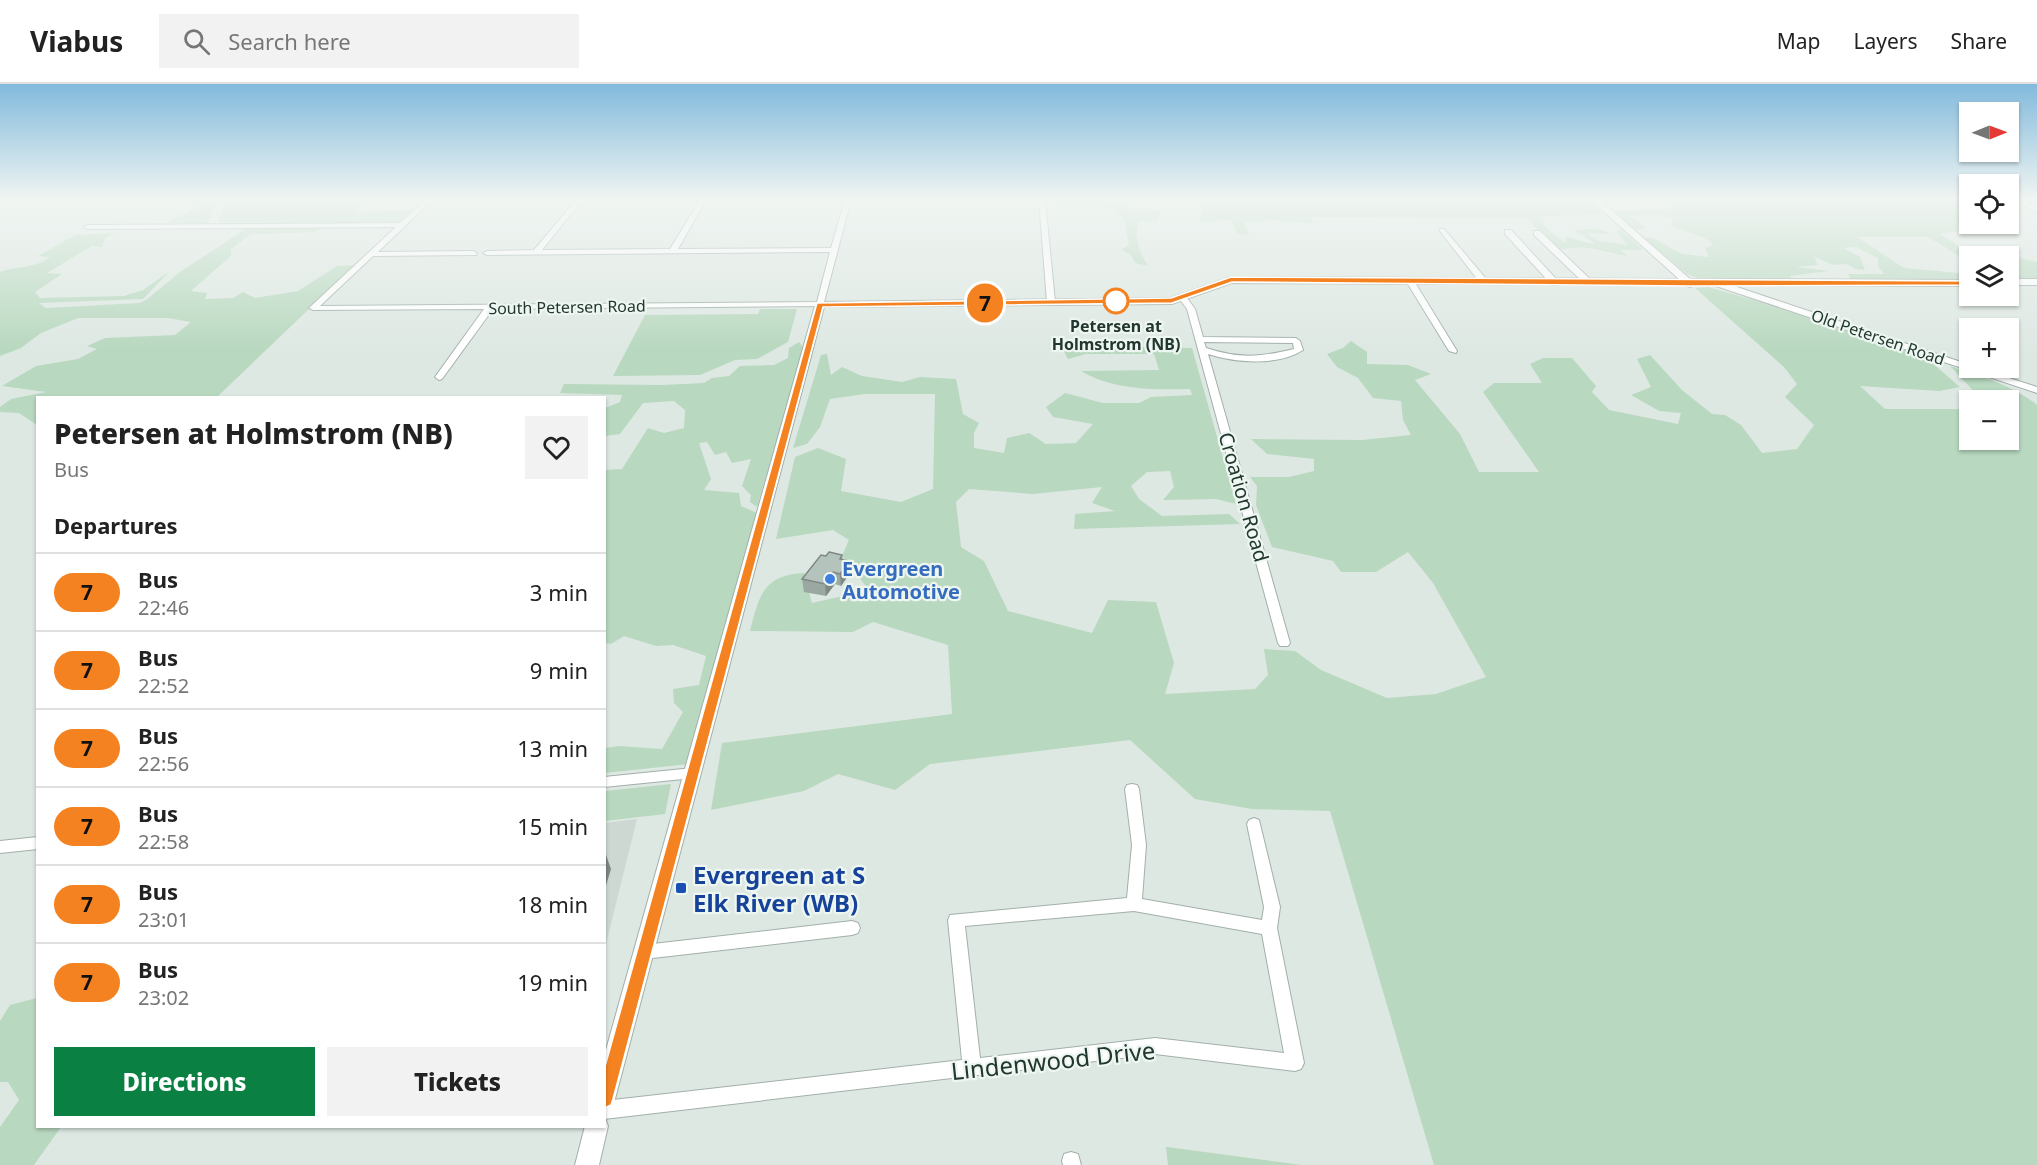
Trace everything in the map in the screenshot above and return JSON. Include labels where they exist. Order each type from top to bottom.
[{"type":"street","points":[[372,254],[376,250]]},
{"type":"street","points":[[487,253],[763,250]]},
{"type":"street","points":[[606,1092],[835,250]]},
{"type":"street","points":[[1046,250],[1051,302]]},
{"type":"street","points":[[1459,250],[1484,282]]},
{"type":"street","points":[[1525,250],[1555,283]]},
{"type":"street","points":[[1555,250],[1588,283]]},
{"type":"street","points":[[1652,250],[1690,284]]},
{"type":"street","points":[[372,254],[473,254]]},
{"type":"street","name":"South Petersen Road","points":[[372,254],[313,308],[820,304]]},
{"type":"street","points":[[820,304],[1172,301],[1231,280],[1690,284],[1959,283]]},
{"type":"street","points":[[1410,281],[1453,351]]},
{"type":"street","points":[[2019,282],[2037,282]]},
{"type":"street","name":"Old Petersen Road","points":[[1719,284],[2037,390]]},
{"type":"street","name":"Croation Road","points":[[1182,297],[1191,309],[1200,339],[1284,643]]},
{"type":"street","points":[[439,377],[490,307]]},
{"type":"street","points":[[1200,339],[1296,340],[1299,350],[1256,361],[1233,360],[1203,350]]},
{"type":"street","points":[[606,782],[693,773]]},
{"type":"street","points":[[1132,789],[1139,845],[1134,904]]},
{"type":"street","name":"Lindenwood Drive","points":[[606,1110],[1155,1046],[1295,1063],[1269,928],[1272,907],[1254,824]]},
{"type":"street","points":[[0,847],[36,843]]},
{"type":"street","points":[[972,1068],[956,920],[1134,904],[1269,928]]},
{"type":"street","points":[[644,952],[852,928]]},
{"type":"street","points":[[587,1165],[596,1128]]},
{"type":"shaded area","points":[[637,819],[606,944],[606,823]]},
{"type":"green space","points":[[48,250],[85,250],[47,273],[62,274],[35,292],[40,298],[124,296],[143,290],[170,271],[143,299],[39,303],[46,308],[139,303],[146,300],[180,272],[213,250],[231,250],[231,256],[191,291],[207,293],[205,299],[233,298],[243,292],[255,298],[298,291],[337,266],[355,265],[218,396],[36,396],[36,424],[19,413],[0,412],[0,407],[11,399],[46,392],[2,386],[36,366],[78,359],[97,349],[87,346],[105,338],[175,335],[191,322],[168,318],[78,318],[41,333],[21,348],[0,356],[0,272],[45,261],[50,257],[38,256]]},
{"type":"green space","points":[[1122,250],[1140,250],[1148,266],[1135,263],[1131,255]]},
{"type":"green space","points":[[1601,250],[1621,250],[1628,256]]},
{"type":"green space","points":[[1659,250],[1676,250],[1682,254],[1709,257],[1706,250],[1848,250],[1860,257],[1865,270],[1855,269],[1846,264],[1834,265],[1814,257],[1818,265],[1796,267],[1829,271],[1790,276],[1792,280],[1704,281],[1687,274]]},
{"type":"green space","points":[[1863,250],[1877,250],[1904,268],[1958,273],[1959,280],[1852,282],[1848,274],[1884,274],[1878,266],[1878,258]]},
{"type":"green space","points":[[1950,250],[1959,250],[1959,256]]},
{"type":"green space","points":[[2019,258],[2037,262],[2037,281],[2019,282]]},
{"type":"green space","points":[[1708,287],[1790,310],[1924,356],[1960,387],[1939,391],[1860,386],[1885,409],[1959,409],[1959,450],[2019,450],[2019,393],[2037,405],[2037,1165],[1434,1165],[1330,811],[1252,809],[1195,799],[1130,740],[930,764],[895,790],[838,774],[804,791],[711,810],[722,743],[952,714],[948,645],[873,622],[853,632],[750,631],[760,598],[771,583],[780,578],[804,573],[812,603],[869,590],[842,556],[849,540],[833,530],[776,539],[795,457],[818,448],[846,459],[841,491],[901,502],[933,489],[935,394],[865,394],[830,399],[820,427],[807,444],[793,448],[821,355],[827,354],[831,375],[842,367],[862,376],[902,382],[920,377],[956,379],[963,414],[979,423],[974,433],[974,448],[1004,453],[1007,438],[1029,433],[1046,444],[1076,443],[1093,424],[1053,417],[1046,407],[1065,393],[1103,403],[1139,403],[1151,397],[1192,395],[1190,389],[1134,388],[1106,382],[1081,371],[1159,370],[1154,354],[1086,354],[1068,359],[1061,345],[1192,348],[1236,504],[1216,499],[1163,500],[1174,487],[1170,471],[1147,472],[1131,486],[1139,499],[1162,516],[1229,514],[1240,524],[1074,529],[1075,514],[1115,511],[1092,503],[1102,487],[1033,494],[969,489],[956,502],[961,547],[984,561],[1008,611],[1092,633],[1108,600],[1156,602],[1174,663],[1165,694],[1255,689],[1268,675],[1264,649],[1295,651],[1321,670],[1387,698],[1436,694],[1486,677],[1433,583],[1408,552],[1376,572],[1341,572],[1333,561],[1272,547],[1256,505],[1257,486],[1250,477],[1289,477],[1314,471],[1314,459],[1267,454],[1251,439],[1362,440],[1411,435],[1403,420],[1401,401],[1373,398],[1358,378],[1337,367],[1327,354],[1343,348],[1351,341],[1367,352],[1367,364],[1408,365],[1431,374],[1415,380],[1460,434],[1479,472],[1539,472],[1483,392],[1494,383],[1542,383],[1530,364],[1543,358],[1572,358],[1596,386],[1592,392],[1609,410],[1678,424],[1681,413],[1659,411],[1631,395],[1651,387],[1637,359],[1650,355],[1682,390],[1712,414],[1725,415],[1741,425],[1762,453],[1797,449],[1814,425],[1785,397],[1797,384],[1784,367],[1695,288]]},
{"type":"green space","points":[[760,309],[797,309],[788,342],[757,359],[735,360],[700,375],[613,376],[645,315],[758,314]]},
{"type":"green space","points":[[799,342],[804,348],[757,507],[750,502],[751,495],[742,486],[751,459],[732,463],[726,452],[715,455],[707,442],[699,443],[711,479],[704,490],[739,493],[741,506],[757,513],[689,764],[606,773],[606,748],[619,746],[662,749],[683,712],[674,703],[673,689],[699,685],[706,656],[673,645],[656,646],[624,636],[611,644],[606,643],[606,470],[622,469],[648,428],[664,433],[684,428],[685,410],[674,401],[643,403],[620,434],[606,436],[606,408],[620,402],[622,395],[560,393],[564,384],[704,383],[712,378],[729,376],[740,366],[774,365],[788,358],[789,348]]},
{"type":"green space","points":[[1950,366],[1959,369],[1959,376]]},
{"type":"green space","points":[[1961,378],[1986,378],[2013,390],[1973,390]]},
{"type":"green space","points":[[671,784],[665,814],[606,821],[606,791]]},
{"type":"green space","points":[[36,998],[36,1128],[60,1128],[34,1165],[0,1165],[0,1127],[19,1100],[8,1082],[0,1082],[0,1021],[10,1005]]},
{"type":"green space","points":[[1167,1147],[1302,1165],[1168,1165]]},
{"type":"building","points":[[829,552],[842,555],[840,559],[849,561],[840,574],[833,572],[825,584],[802,579],[821,555],[826,556]]},
{"type":"bus line","name":"7","points":[[606,1092],[820,304],[1172,301],[1231,280],[1690,284],[1959,283]]},
{"type":"place","name":"Petersen at Holmstrom (NB)","points":[[1116,301]]},
{"type":"place","name":"Evergreen Automotive","points":[[830,579]]},
{"type":"place","name":"Evergreen at S Elk River (WB)","points":[[681,888]]}]
